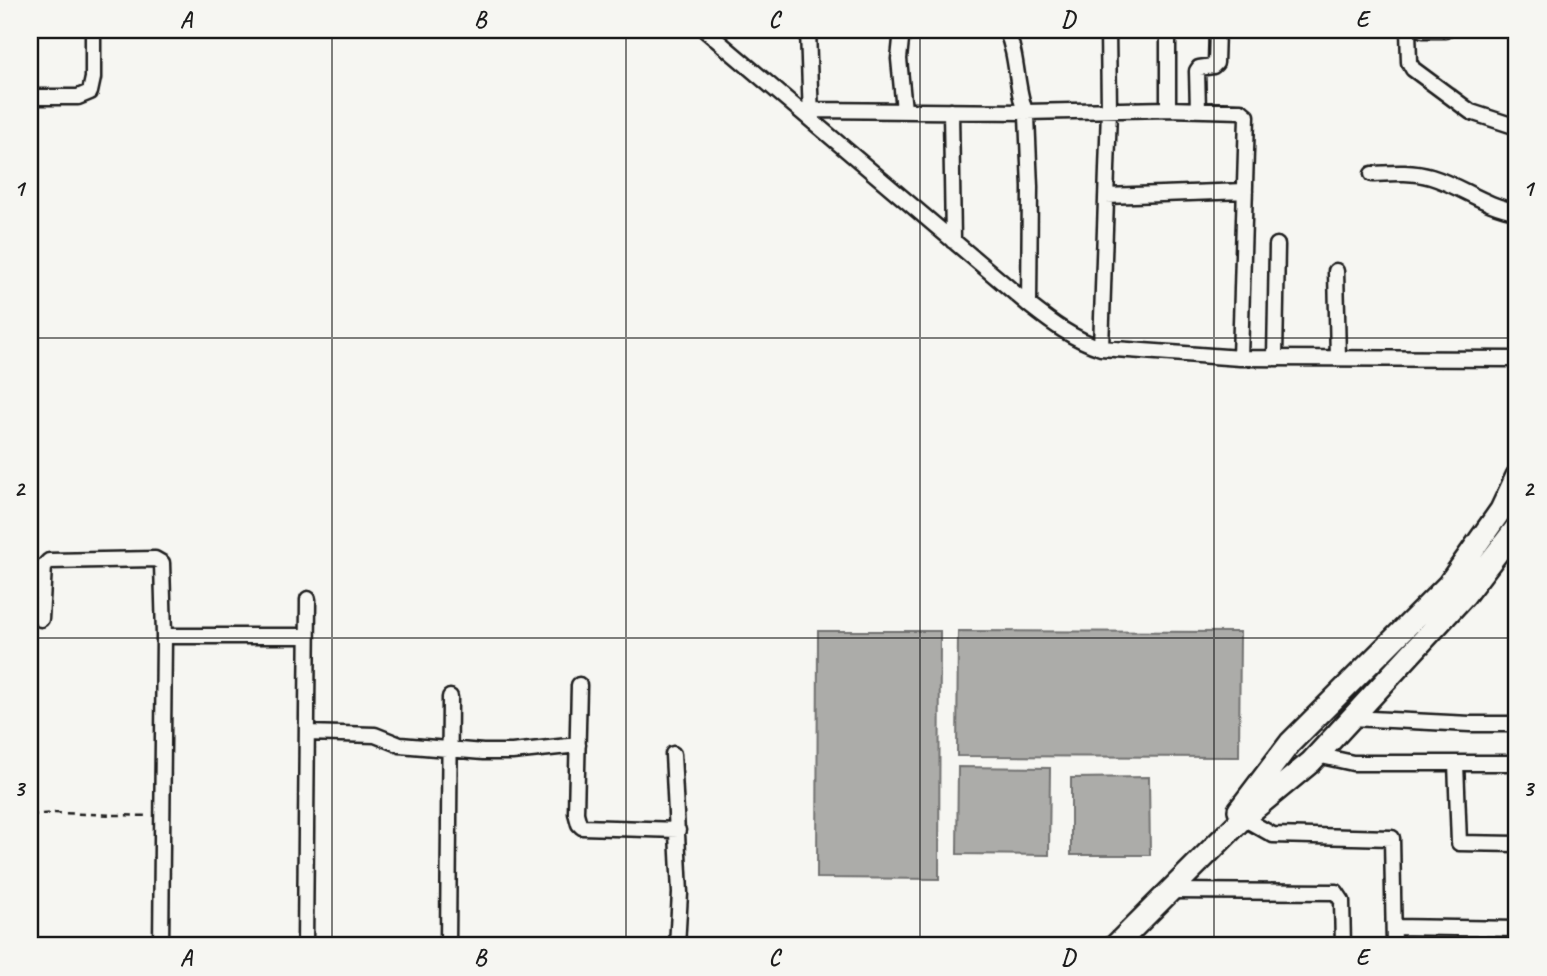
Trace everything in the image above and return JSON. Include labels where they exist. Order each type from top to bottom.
[{"type":"main road","points":[[1209,851],[1290,743],[1448,585],[1501,510],[1517,476]]},
{"type":"main road","points":[[1115,946],[1243,818],[1317,755],[1464,596],[1517,527]]},
{"type":"street","points":[[30,97],[78,97],[90,92],[93,78],[93,30]]},
{"type":"street","points":[[705,30],[811,115],[1029,305],[1066,333],[1101,348],[1240,358],[1517,359]]},
{"type":"street","points":[[808,30],[811,115]]},
{"type":"street","points":[[902,30],[899,59],[904,110]]},
{"type":"street","points":[[1006,30],[1018,68],[1022,107],[1027,116],[1030,187],[1029,305]]},
{"type":"street","points":[[1101,348],[1109,110],[1108,30]]},
{"type":"street","points":[[1168,109],[1167,61],[1170,30]]},
{"type":"street","points":[[1198,110],[1197,71],[1216,63],[1217,30]]},
{"type":"street","points":[[1408,30],[1409,62],[1413,69],[1471,112],[1517,127]]},
{"type":"street","points":[[1423,30],[1445,30]]},
{"type":"street","points":[[811,115],[904,110],[1241,111],[1246,114],[1240,358]]},
{"type":"street","points":[[951,111],[953,241]]},
{"type":"street","points":[[1371,174],[1406,173],[1429,176],[1492,205],[1517,211]]},
{"type":"street","points":[[1106,197],[1245,191]]},
{"type":"street","points":[[1275,358],[1277,245]]},
{"type":"street","points":[[1336,271],[1338,358]]},
{"type":"street","points":[[41,619],[44,566],[49,561],[155,559],[162,563],[164,636],[161,946]]},
{"type":"street","points":[[305,946],[308,598]]},
{"type":"street","points":[[164,636],[307,636]]},
{"type":"street","points":[[579,685],[576,818],[582,827],[678,830]]},
{"type":"street","points":[[448,946],[450,697]]},
{"type":"street","points":[[1351,718],[1517,724]]},
{"type":"street","points":[[307,733],[375,734],[400,745],[512,752],[578,745]]},
{"type":"street","points":[[673,754],[680,893],[677,946]]},
{"type":"street","points":[[1317,755],[1348,763],[1517,763]]},
{"type":"street","points":[[1456,763],[1459,842],[1517,844]]},
{"type":"street","points":[[1243,818],[1273,835],[1392,838],[1394,946]]},
{"type":"street","points":[[1169,891],[1336,892],[1342,901],[1343,946]]},
{"type":"street","points":[[1394,927],[1517,929]]},
{"type":"path","points":[[30,815],[55,813],[163,817]]},
{"type":"shaded area","points":[[818,631],[940,631],[939,879],[817,878]]},
{"type":"shaded area","points":[[958,631],[1240,632],[1239,757],[957,756]]},
{"type":"shaded area","points":[[958,767],[1050,768],[1049,855],[957,854]]},
{"type":"shaded area","points":[[1149,777],[1150,855],[1071,855],[1071,778]]}]
